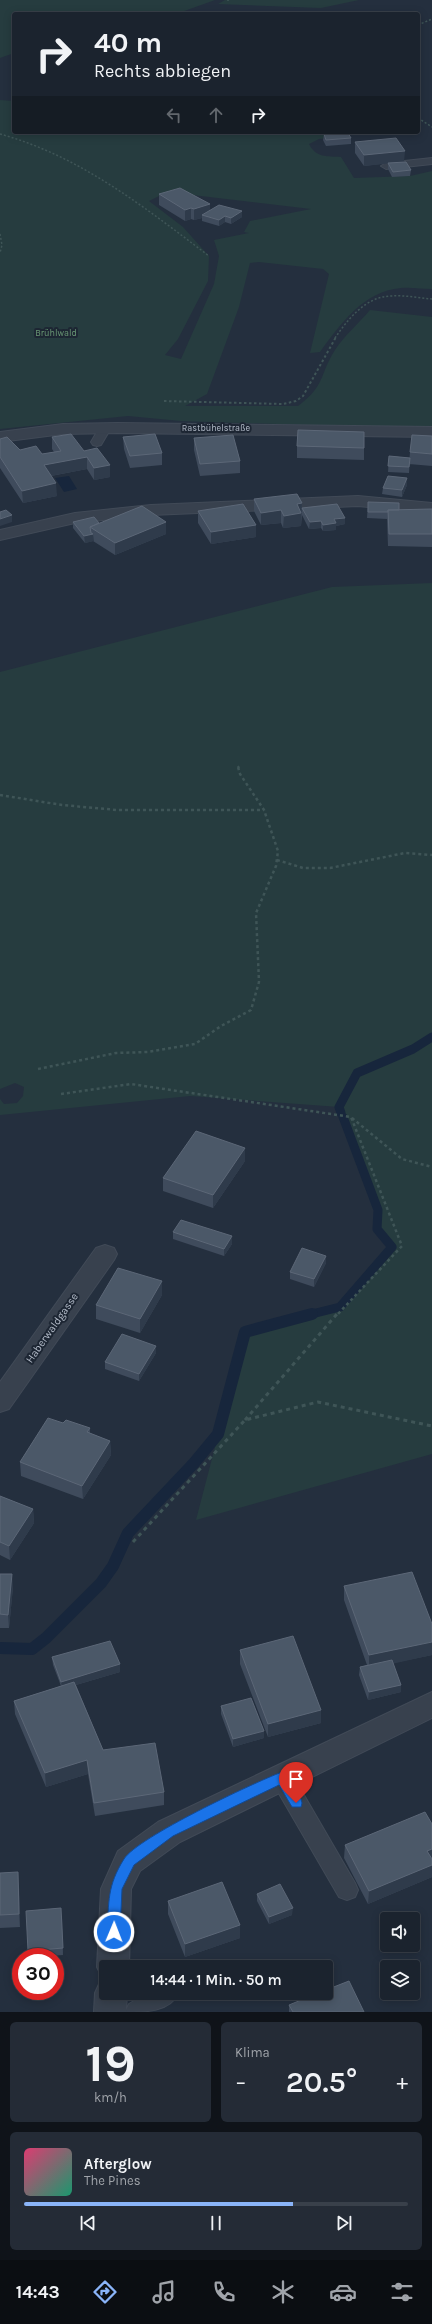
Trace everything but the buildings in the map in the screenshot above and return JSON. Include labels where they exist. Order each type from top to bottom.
[{"type":"street","name":"Rastbühelstraße","points":[[0,437],[63,429],[101,435],[432,432]]},
{"type":"street","points":[[0,535],[75,518],[151,510],[358,501],[406,504],[432,508]]},
{"type":"street","name":"Haberwaldgasse","points":[[0,1402],[105,1254]]},
{"type":"street","points":[[113,1960],[116,1889],[129,1861],[169,1832],[432,1704]]},
{"type":"street","points":[[110,2012],[111,2000]]},
{"type":"lane","points":[[408,153],[432,154]]},
{"type":"lane","points":[[386,166],[432,161]]},
{"type":"lane","points":[[401,516],[432,517]]},
{"type":"lane","points":[[282,1778],[347,1890]]},
{"type":"lane","points":[[137,2012],[156,2000]]},
{"type":"path","points":[[420,24],[432,19]]},
{"type":"path","points":[[420,119],[432,127]]},
{"type":"path","points":[[0,134],[21,138],[80,165],[158,217],[209,256]]},
{"type":"path","points":[[0,234],[2,245],[0,254]]},
{"type":"path","points":[[164,401],[284,404],[296,401],[303,396],[328,346],[349,320],[363,308],[386,296],[432,299]]},
{"type":"path","points":[[38,1069],[116,1053],[148,1052],[195,1044],[221,1026],[251,1010],[259,982],[259,945],[256,913],[277,860],[278,851],[264,810],[240,774],[238,766]]},
{"type":"path","points":[[0,795],[62,805],[117,810],[264,810]]},
{"type":"path","points":[[277,860],[303,868],[330,868],[405,854],[432,854]]},
{"type":"path","points":[[61,1094],[131,1084],[351,1117],[402,1159],[432,1167]]},
{"type":"path","points":[[133,1542],[245,1420],[344,1307],[402,1246],[351,1117]]},
{"type":"path","points":[[245,1420],[318,1402],[432,1426]]},
{"type":"green space","points":[[0,0],[215,0],[182,12],[12,12],[12,54],[0,58]]},
{"type":"green space","points":[[225,0],[359,0],[321,8],[218,4]]},
{"type":"green space","name":"Brühlwald","points":[[0,100],[12,101],[12,134],[346,134],[347,137],[319,139],[309,144],[315,152],[319,154],[341,157],[354,178],[410,176],[432,171],[432,289],[401,288],[375,295],[364,302],[344,321],[320,352],[310,353],[329,274],[323,269],[259,262],[250,263],[239,307],[207,394],[185,406],[298,406],[307,399],[318,386],[335,350],[370,310],[432,317],[432,429],[181,421],[128,416],[0,429]],"holes":[[[167,192],[311,209],[250,221],[244,232],[249,233],[214,240],[219,256],[214,284],[181,359],[165,355],[178,339],[208,281],[209,256],[183,227],[149,201]]]},
{"type":"green space","points":[[432,583],[432,1454],[196,1520],[245,1332],[340,1307],[392,1247],[377,1229],[378,1210],[339,1107],[190,1096],[0,1115],[0,1099],[4,1104],[17,1103],[23,1096],[24,1087],[15,1083],[0,1089],[0,672],[332,587]]},
{"type":"water","points":[[69,476],[77,489],[64,492],[55,478]]},
{"type":"waterway","points":[[341,1113],[339,1107],[357,1073],[413,1049],[432,1037]]},
{"type":"waterway","points":[[312,1314],[340,1307],[392,1247],[377,1229],[378,1210],[343,1117]]},
{"type":"waterway","points":[[0,1648],[32,1649],[46,1638],[101,1583],[113,1566],[128,1533],[194,1463],[218,1434],[245,1332],[312,1314]]},
{"type":"waterway","points":[[308,1315],[312,1314]]},
{"type":"route","points":[[114,1932],[116,1889],[129,1861],[169,1832],[282,1778],[296,1803]]}]
